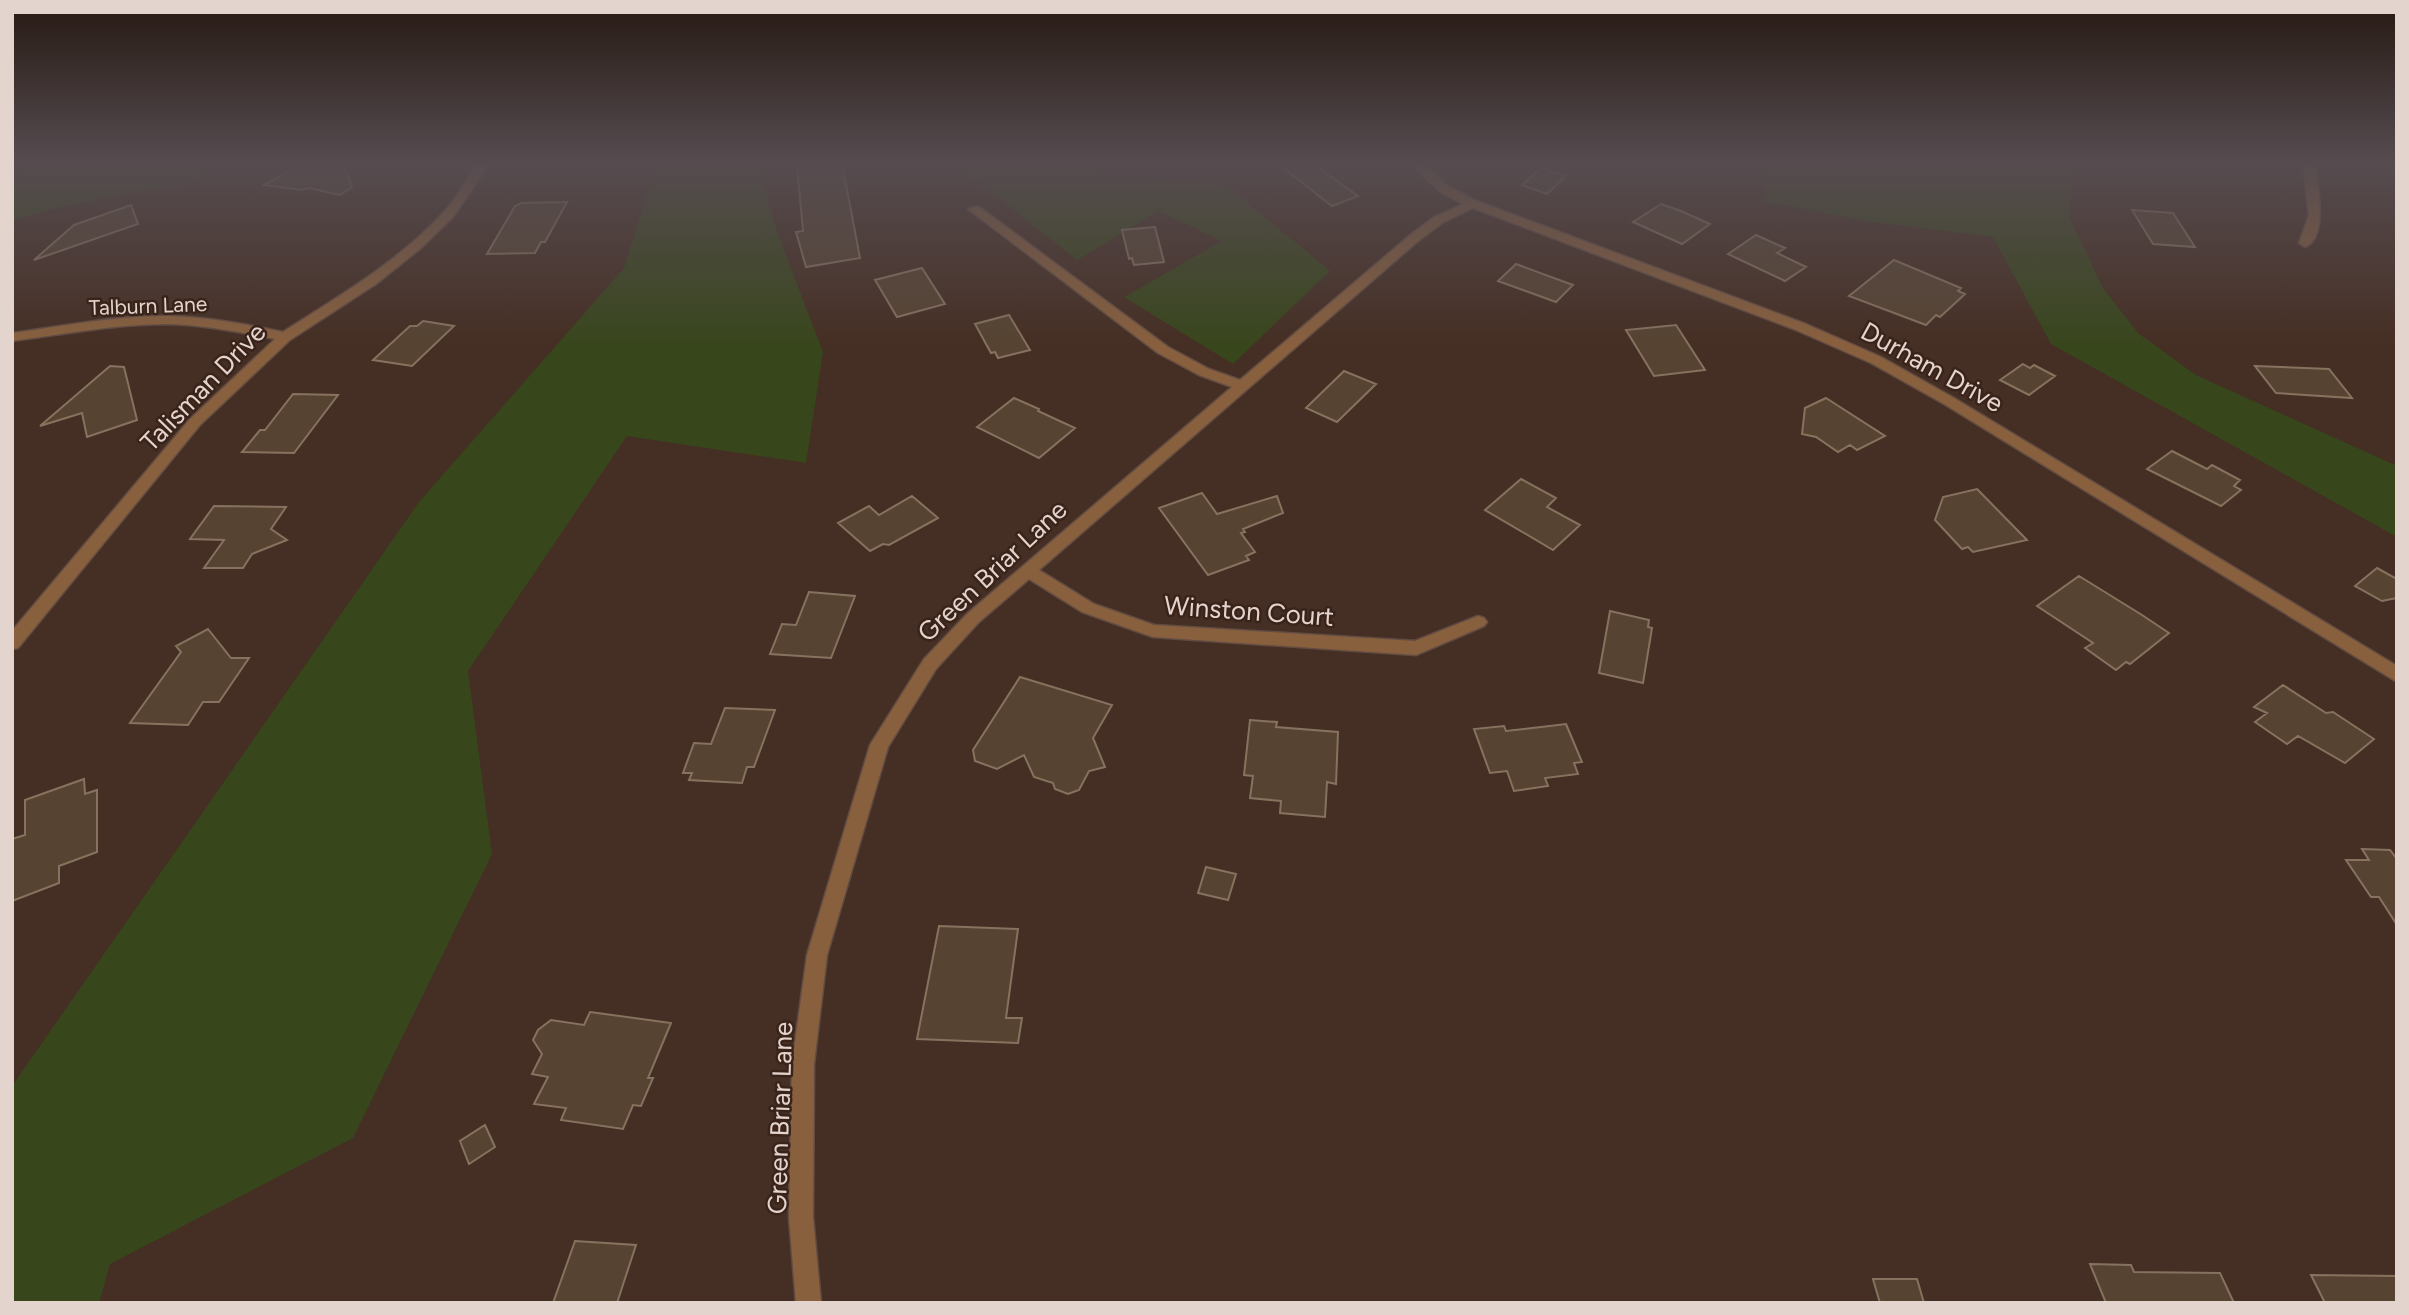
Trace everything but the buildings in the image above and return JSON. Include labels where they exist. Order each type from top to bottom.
[{"type":"street","name":"Talisman Drive","points":[[12,643],[195,422],[243,374],[285,337],[371,281],[438,224]]},
{"type":"street","points":[[995,224],[1163,350],[1204,372],[1240,385]]},
{"type":"street","name":"Green Briar Lane","points":[[809,1303],[801,1217],[803,1064],[817,956],[879,745],[930,664],[973,618],[1240,385],[1432,224]]},
{"type":"street","name":"Durham Drive","points":[[1527,224],[1801,327],[1876,360],[1950,401],[2397,675]]},
{"type":"street","points":[[2305,243],[2312,224]]},
{"type":"street","name":"Talburn Lane","points":[[12,337],[130,323],[187,321],[237,327],[285,337]]},
{"type":"street","name":"Winston Court","points":[[1026,570],[1088,608],[1153,631],[1416,648],[1478,622]]},
{"type":"green space","points":[[638,224],[775,224],[823,352],[806,463],[627,436],[468,671],[492,854],[353,1138],[110,1264],[99,1303],[12,1303],[12,1086],[419,502],[624,268]]},
{"type":"green space","points":[[1032,224],[1137,224],[1077,260]]},
{"type":"green space","points":[[1187,224],[1274,224],[1330,271],[1233,364],[1124,297],[1222,241]]},
{"type":"green space","points":[[1893,224],[2073,224],[2103,288],[2138,333],[2196,375],[2397,466],[2397,537],[2051,344],[1993,237]]}]
